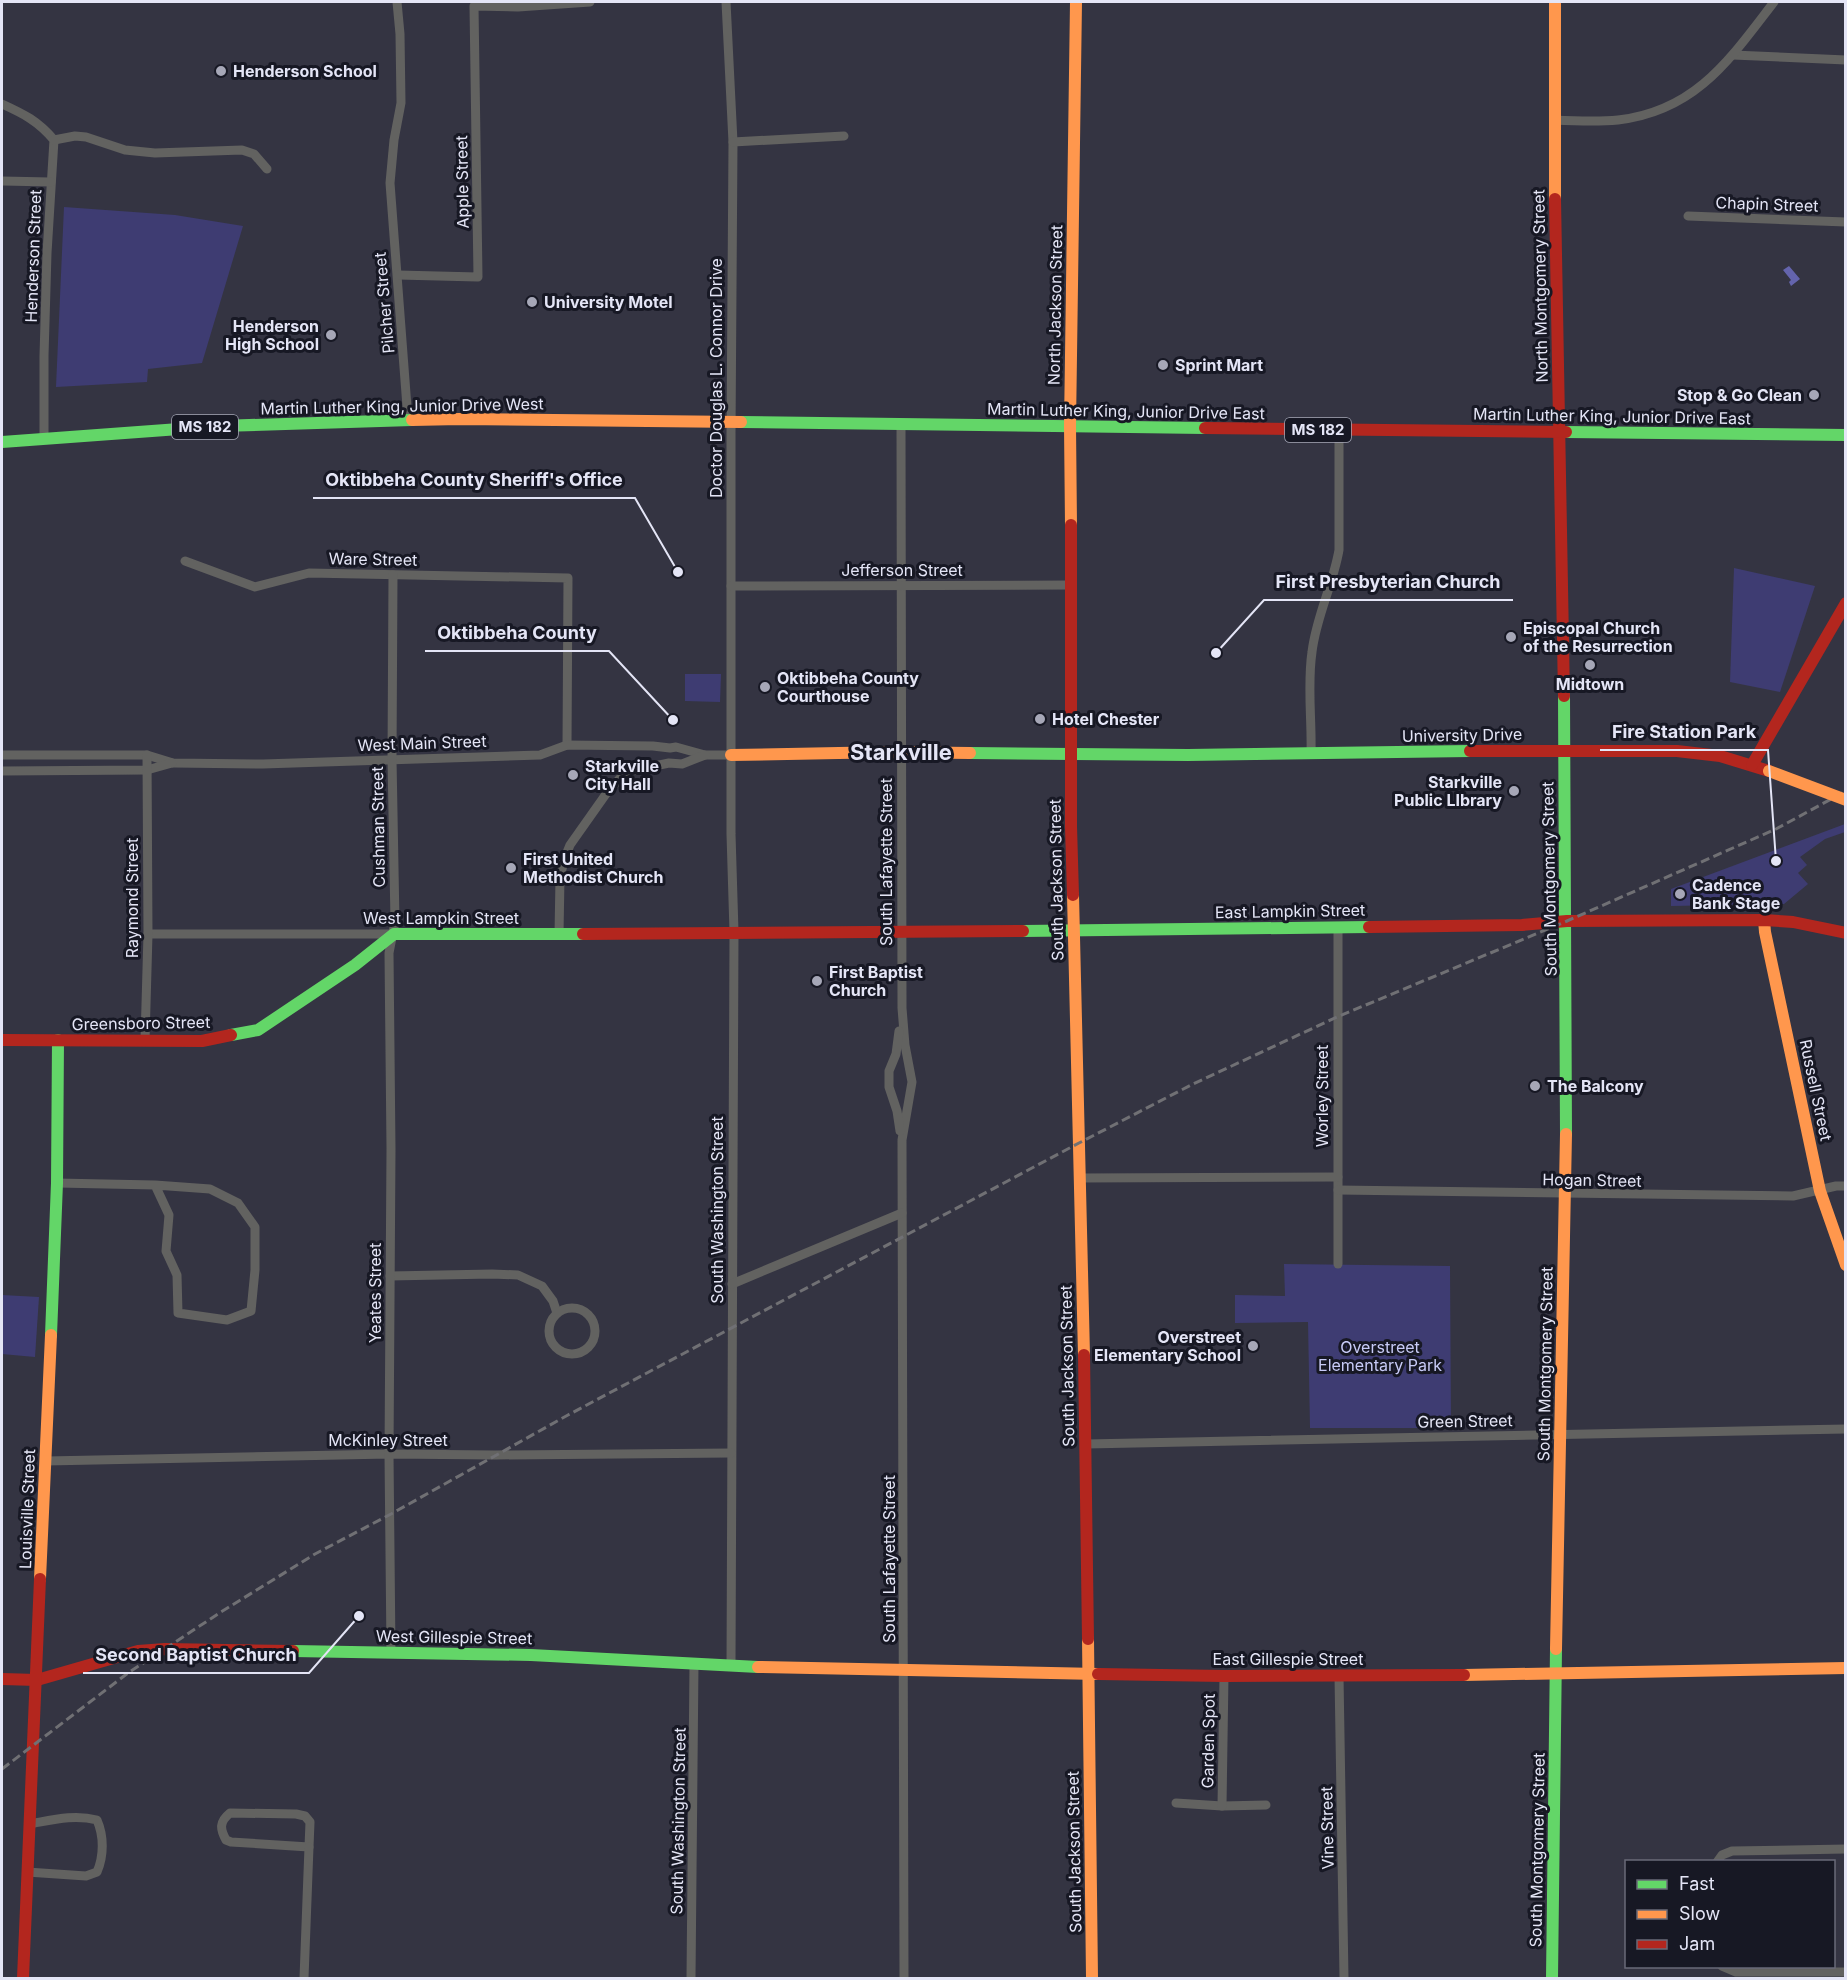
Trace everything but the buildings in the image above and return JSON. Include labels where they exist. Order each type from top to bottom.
[{"type":"street","name":"Pilcher Street","points":[[397,2],[400,34],[400,103],[390,183],[408,420]]},
{"type":"street","name":"Apple Street","points":[[398,274],[478,277],[474,6],[518,7],[590,2]]},
{"type":"street","name":"Doctor Douglas L. Connor Drive","points":[[726,2],[733,142],[732,754]]},
{"type":"street","name":"North Jackson Street","points":[[1071,754],[1070,426],[1076,2]]},
{"type":"street","name":"North Montgomery Street","points":[[1555,2],[1554,120],[1564,750]]},
{"type":"street","points":[[1554,120],[1607,121],[1630,118],[1655,112],[1674,104],[1708,82],[1733,55],[1774,2]]},
{"type":"street","points":[[1733,55],[1845,60]]},
{"type":"street","points":[[2,104],[28,116],[44,128],[54,140],[75,136],[124,150],[155,153],[242,150],[254,154],[267,169]]},
{"type":"street","points":[[733,142],[844,136]]},
{"type":"street","name":"Henderson Street","points":[[44,438],[44,356],[54,140]]},
{"type":"street","points":[[2,181],[51,182]]},
{"type":"street","name":"Chapin Street","points":[[1688,216],[1845,222]]},
{"type":"street","name":"Martin Luther King, Junior Drive West","points":[[2,442],[220,426],[408,420],[731,422]]},
{"type":"street","name":"Martin Luther King, Junior Drive East","points":[[731,422],[1845,435]]},
{"type":"street","name":"South Lafayette Street","points":[[901,424],[902,1008],[908,1062],[912,1077],[902,1140],[904,1978]]},
{"type":"street","points":[[1311,753],[1312,651],[1339,550],[1339,430]]},
{"type":"street","name":"Ware Street","points":[[185,561],[255,587],[309,573],[568,578],[567,745]]},
{"type":"street","name":"Cushman Street","points":[[393,575],[393,934]]},
{"type":"street","name":"Jefferson Street","points":[[731,585],[1072,585]]},
{"type":"street","points":[[1752,765],[1845,603]]},
{"type":"street","name":"West Main Street","points":[[2,771],[147,770],[173,763],[263,764],[540,756],[567,745],[654,746],[683,749],[705,756],[732,754]]},
{"type":"street","points":[[669,763],[667,755],[670,748]]},
{"type":"street","name":"University Drive","points":[[732,754],[1564,750],[1693,752],[1720,756],[1752,765],[1845,800]]},
{"type":"street","name":"South Montgomery Street","points":[[1552,1978],[1567,1094],[1564,750]]},
{"type":"street","name":"South Washington Street","points":[[732,754],[734,932],[732,1666]]},
{"type":"street","name":"South Jackson Street","points":[[1071,754],[1073,930],[1086,1444],[1092,1978]]},
{"type":"street","name":"West Main Street","points":[[2,756],[147,755],[173,763]]},
{"type":"street","name":"Raymond Street","points":[[145,1040],[148,934],[147,755]]},
{"type":"street","points":[[559,934],[560,878],[564,860],[570,845],[606,794],[622,776],[630,771],[669,763],[682,765],[705,756]]},
{"type":"street","name":"East Lampkin Street","points":[[734,932],[902,936],[1073,930],[1522,925],[1567,921],[1764,920],[1793,922],[1845,933]]},
{"type":"street","name":"Russell Street","points":[[1764,920],[1820,1191],[1845,1265]]},
{"type":"street","name":"Worley Street","points":[[1338,927],[1338,1264]]},
{"type":"street","name":"West Lampkin Street","points":[[148,934],[734,932]]},
{"type":"street","name":"Greensboro Street","points":[[2,1040],[202,1041],[258,1030],[355,965],[393,934]]},
{"type":"street","name":"Yeates Street","points":[[391,1652],[389,953],[393,934]]},
{"type":"street","name":"South Lafayette Street","points":[[902,1008],[897,1050],[889,1071],[889,1087],[896,1106],[902,1140]]},
{"type":"street","name":"Louisville Street","points":[[22,1978],[37,1680],[57,1183],[58,1041]]},
{"type":"street","points":[[892,1061],[902,1058],[908,1062]]},
{"type":"street","points":[[896,1106],[907,1106]]},
{"type":"street","points":[[1079,1178],[1338,1177]]},
{"type":"street","points":[[57,1183],[155,1185],[210,1189],[238,1203],[255,1227],[255,1270],[251,1311],[227,1320],[178,1313],[177,1275],[166,1251],[169,1215],[155,1185]]},
{"type":"street","name":"Hogan Street","points":[[1338,1190],[1793,1196],[1845,1186]]},
{"type":"street","points":[[732,1284],[902,1214]]},
{"type":"street","points":[[390,1276],[518,1275],[542,1286],[553,1301],[557,1313]]},
{"type":"street","points":[[571,1307],[586,1312],[595,1324],[594,1340],[590,1346],[577,1354],[569,1354],[555,1347],[548,1333],[552,1318],[557,1313],[571,1307]]},
{"type":"street","name":"Green Street","points":[[1086,1444],[1845,1429]]},
{"type":"street","name":"McKinley Street","points":[[46,1461],[389,1454],[732,1453]]},
{"type":"street","name":"West Gillespie Street","points":[[2,1679],[37,1680],[138,1651],[165,1649],[531,1655],[732,1666]]},
{"type":"street","name":"South Washington Street","points":[[691,1978],[694,1663]]},
{"type":"street","name":"East Gillespie Street","points":[[732,1666],[1224,1676],[1556,1674],[1845,1668]]},
{"type":"street","name":"Garden Spot","points":[[1222,1806],[1224,1676]]},
{"type":"street","name":"Vine Street","points":[[1339,1676],[1344,1978]]},
{"type":"street","name":"Garden Spot","points":[[1176,1803],[1222,1806],[1266,1805]]},
{"type":"street","points":[[304,1978],[310,1822],[305,1816],[296,1814],[230,1813],[223,1819],[221,1825],[226,1840],[231,1842],[309,1847]]},
{"type":"street","points":[[27,1872],[86,1876],[97,1872],[101,1863],[102,1832],[97,1820],[67,1817],[29,1824]]},
{"type":"street","points":[[1718,1860],[1722,1855],[1732,1851],[1845,1849]]},
{"type":"street","points":[[1727,1968],[1736,1972],[1845,1972]]},
{"type":"green space","points":[[64,207],[175,215],[243,226],[202,363],[148,369],[147,382],[56,387]]},
{"type":"green space","points":[[1734,568],[1815,586],[1780,692],[1730,682]]},
{"type":"green space","points":[[685,674],[721,674],[720,702],[685,701]]},
{"type":"green space","points":[[1845,824],[1845,832],[1825,839],[1800,857],[1807,865],[1798,873],[1808,884],[1784,904],[1671,906],[1671,889]]},
{"type":"green space","name":"Overstreet Elementary Park","points":[[1284,1264],[1450,1266],[1451,1428],[1310,1428],[1308,1322],[1235,1323],[1235,1295],[1285,1296]]},
{"type":"green space","points":[[2,1295],[39,1297],[35,1357],[2,1354]]},
{"type":"shaded area","points":[[1789,266],[1800,279],[1791,286],[1789,282],[1791,280],[1783,270]]},
{"type":"railway","points":[[2,1769],[128,1673],[315,1554],[568,1415],[1079,1143],[1193,1084],[1337,1017],[1567,921],[1776,829],[1846,791]]},
{"type":"traffic: fast","points":[[2,442],[220,426],[412,420]]},
{"type":"traffic: fast","points":[[741,422],[1205,428]]},
{"type":"traffic: fast","points":[[1566,432],[1846,435]]},
{"type":"traffic: fast","points":[[1564,696],[1566,1134]]},
{"type":"traffic: fast","points":[[970,753],[1188,755],[1470,751]]},
{"type":"traffic: fast","points":[[1023,931],[1369,927]]},
{"type":"traffic: fast","points":[[231,1035],[258,1030],[355,965],[394,934],[583,934]]},
{"type":"traffic: fast","points":[[51,1335],[57,1183],[58,1040]]},
{"type":"traffic: fast","points":[[1552,1978],[1556,1649]]},
{"type":"traffic: fast","points":[[293,1651],[531,1655],[758,1667]]},
{"type":"traffic: slow","points":[[1071,525],[1070,426],[1076,2]]},
{"type":"traffic: slow","points":[[1555,2],[1555,199]]},
{"type":"traffic: slow","points":[[412,420],[741,422]]},
{"type":"traffic: slow","points":[[731,755],[970,753]]},
{"type":"traffic: slow","points":[[1769,771],[1846,800]]},
{"type":"traffic: slow","points":[[1073,895],[1084,1355]]},
{"type":"traffic: slow","points":[[1764,920],[1820,1191],[1846,1265]]},
{"type":"traffic: slow","points":[[1556,1649],[1566,1134]]},
{"type":"traffic: slow","points":[[40,1579],[51,1335]]},
{"type":"traffic: slow","points":[[1088,1639],[1092,1978]]},
{"type":"traffic: slow","points":[[758,1667],[1098,1674]]},
{"type":"traffic: slow","points":[[1464,1675],[1846,1668]]},
{"type":"traffic: jam","points":[[1555,199],[1564,696]]},
{"type":"traffic: jam","points":[[1205,428],[1566,432]]},
{"type":"traffic: jam","points":[[1071,525],[1073,895]]},
{"type":"traffic: jam","points":[[1752,765],[1846,603]]},
{"type":"traffic: jam","points":[[1470,751],[1677,751],[1720,756],[1769,771]]},
{"type":"traffic: jam","points":[[1369,927],[1522,925],[1567,921],[1764,920],[1793,922],[1846,933]]},
{"type":"traffic: jam","points":[[583,934],[1023,931]]},
{"type":"traffic: jam","points":[[2,1040],[202,1041],[231,1035]]},
{"type":"traffic: jam","points":[[1084,1355],[1088,1639]]},
{"type":"traffic: jam","points":[[23,1978],[40,1579]]},
{"type":"traffic: jam","points":[[2,1679],[37,1680],[138,1651],[165,1649],[293,1651]]},
{"type":"traffic: jam","points":[[1098,1674],[1464,1675]]},
{"type":"place","name":"Henderson School","points":[[221,71]]},
{"type":"place","name":"University Motel","points":[[532,302]]},
{"type":"place","name":"Henderson High School","points":[[331,335]]},
{"type":"place","name":"Sprint Mart","points":[[1163,365]]},
{"type":"place","name":"Stop & Go Clean","points":[[1814,395]]},
{"type":"place","name":"Oktibbeha County Sheriff's Office","points":[[678,572]]},
{"type":"place","name":"Episcopal Church of the Resurrection","points":[[1511,637]]},
{"type":"place","name":"First Presbyterian Church","points":[[1216,653]]},
{"type":"place","name":"Midtown","points":[[1590,665]]},
{"type":"place","name":"Oktibbeha County Courthouse","points":[[765,687]]},
{"type":"place","name":"Hotel Chester","points":[[1040,719]]},
{"type":"place","name":"Oktibbeha County","points":[[673,720]]},
{"type":"place","name":"Starkville City Hall","points":[[573,775]]},
{"type":"place","name":"Starkville Public LIbrary","points":[[1514,791]]},
{"type":"place","name":"Fire Station Park","points":[[1776,861]]},
{"type":"place","name":"First United Methodist Church","points":[[511,868]]},
{"type":"place","name":"Cadence Bank Stage","points":[[1680,894]]},
{"type":"place","name":"First Baptist Church","points":[[817,981]]},
{"type":"place","name":"The Balcony","points":[[1535,1086]]},
{"type":"place","name":"Overstreet Elementary School","points":[[1253,1346]]},
{"type":"place","name":"Second Baptist Church","points":[[359,1616]]},
{"type":"district","name":"Starkville","points":[[901,752]]}]
